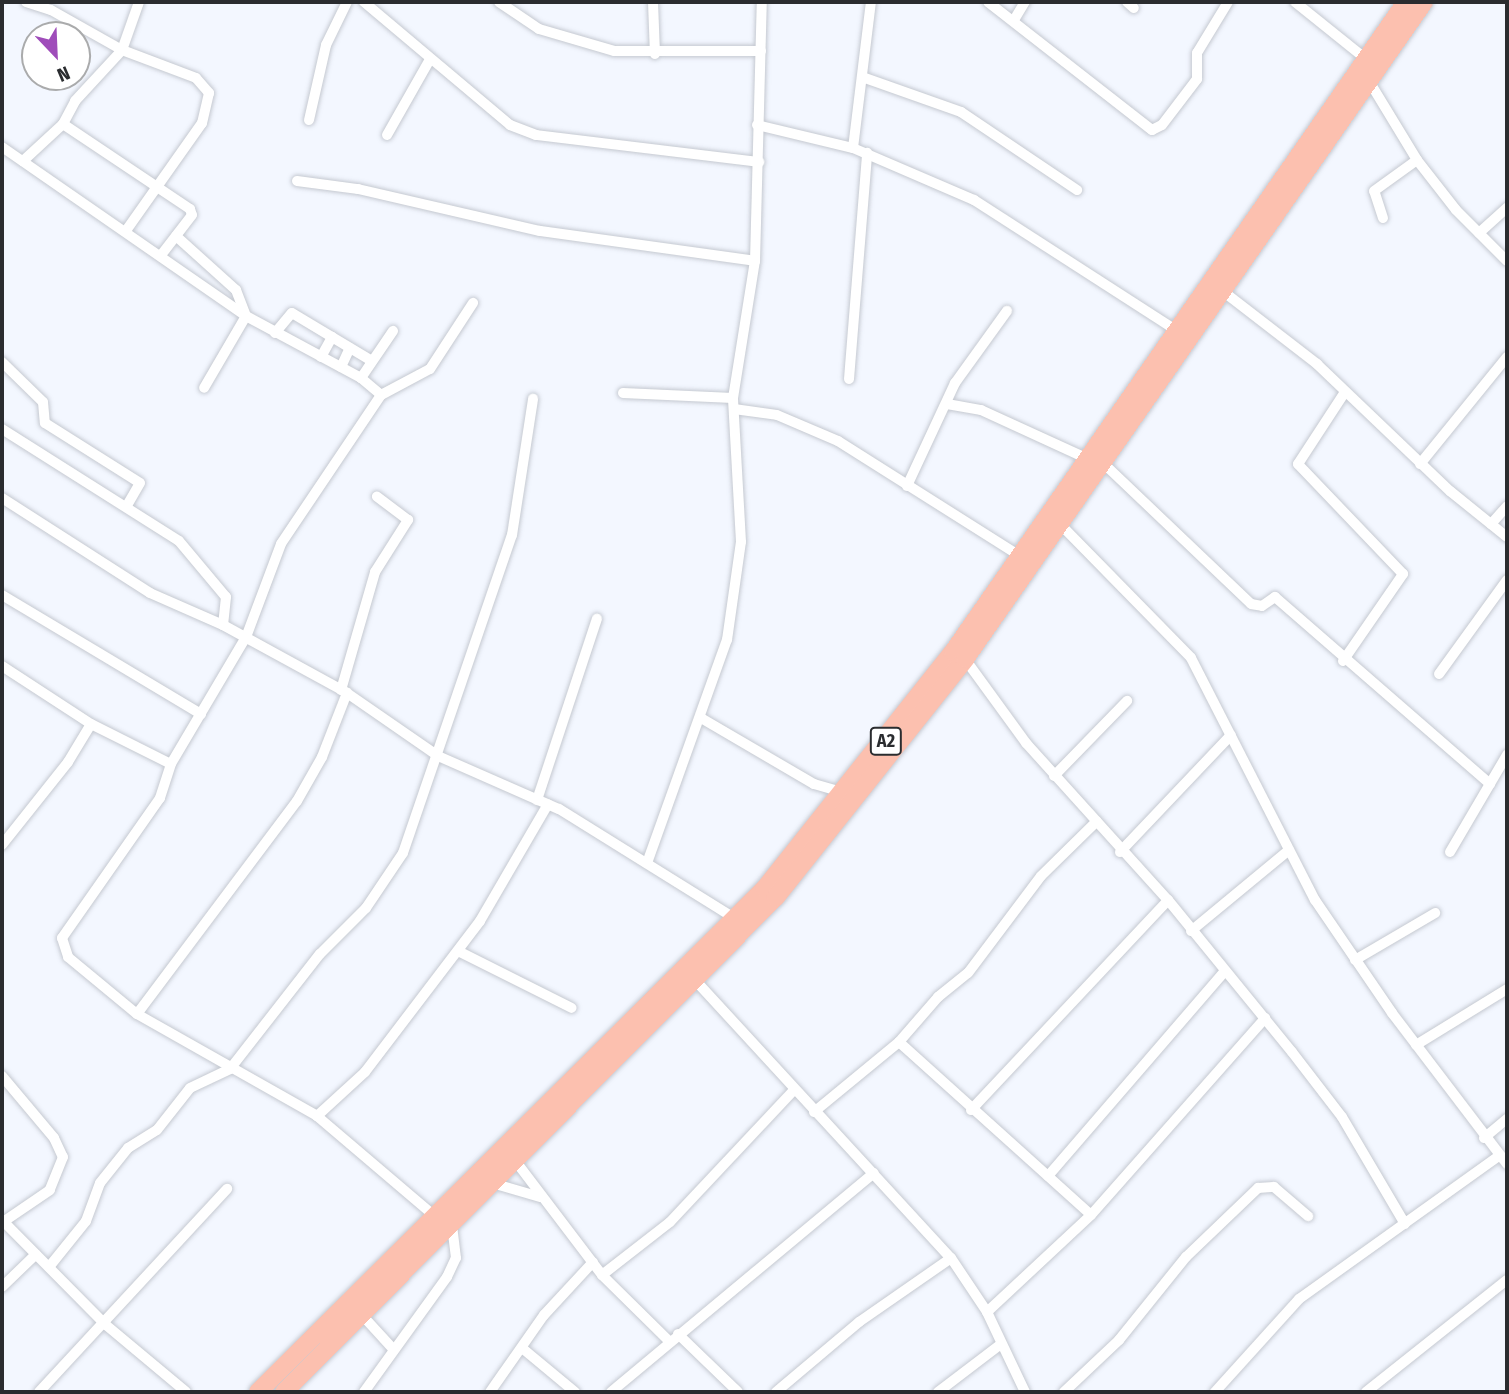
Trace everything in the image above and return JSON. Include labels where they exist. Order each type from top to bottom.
[{"type":"highway","name":"A2","points":[[258,1392],[445,1220],[492,1183],[776,897],[965,659],[1060,524],[1094,459],[1179,332],[1406,2]]},
{"type":"highway","name":"A2","points":[[284,1392],[362,1315],[445,1220],[736,919],[844,793],[1020,556],[1224,292],[1424,2]]},
{"type":"street","points":[[28,2],[122,50],[196,78],[209,93],[202,123],[125,232]]},
{"type":"street","points":[[23,161],[63,124],[75,101],[122,50],[139,2]]},
{"type":"street","points":[[309,120],[322,58],[347,2]]},
{"type":"street","points":[[364,2],[493,114],[536,135],[759,162]]},
{"type":"street","points":[[499,2],[564,38],[655,54],[761,51]]},
{"type":"street","points":[[653,2],[655,54]]},
{"type":"street","points":[[647,863],[727,640],[741,542],[733,403],[755,261],[762,2]]},
{"type":"street","points":[[853,148],[865,78],[871,2]]},
{"type":"street","points":[[988,2],[1152,130],[1162,125],[1197,79],[1197,53],[1228,2]]},
{"type":"street","points":[[1014,20],[1025,2]]},
{"type":"street","points":[[1296,2],[1366,59]]},
{"type":"street","points":[[387,135],[429,61]]},
{"type":"street","points":[[865,78],[961,112],[1077,190]]},
{"type":"street","points":[[1368,81],[1417,160],[1479,233],[1507,261]]},
{"type":"street","points":[[63,124],[158,183],[190,208],[191,215],[162,254]]},
{"type":"street","points":[[757,125],[853,148],[974,200],[1179,332]]},
{"type":"street","points":[[2,147],[125,232],[162,254],[246,316],[361,378],[380,395]]},
{"type":"street","points":[[849,379],[867,153]]},
{"type":"street","points":[[1383,218],[1374,191],[1417,160]]},
{"type":"street","points":[[297,181],[358,189],[540,231],[755,261]]},
{"type":"street","points":[[1479,233],[1507,208]]},
{"type":"street","points":[[176,236],[216,276],[241,296],[246,316],[204,388]]},
{"type":"street","points":[[209,288],[216,276]]},
{"type":"street","points":[[1224,292],[1345,392],[1420,464],[1507,537]]},
{"type":"street","points":[[364,1392],[456,1258],[445,1220],[317,1116],[137,1014],[68,957],[62,938],[121,860],[160,798],[171,764],[246,637],[281,544],[380,395],[430,369],[473,303]]},
{"type":"street","points":[[907,486],[967,362],[1007,311]]},
{"type":"street","points":[[275,333],[290,313],[372,361]]},
{"type":"street","points":[[361,378],[393,331]]},
{"type":"street","points":[[321,357],[332,337]]},
{"type":"street","points":[[341,367],[350,348]]},
{"type":"street","points":[[1420,464],[1507,357]]},
{"type":"street","points":[[2,362],[43,402],[46,423],[140,483],[128,504]]},
{"type":"street","points":[[1343,661],[1403,574],[1298,464],[1345,392]]},
{"type":"street","points":[[623,393],[733,403],[777,415],[838,441],[1020,556]]},
{"type":"street","points":[[49,1266],[86,1221],[100,1183],[128,1148],[157,1130],[190,1087],[230,1069],[320,954],[366,908],[403,853],[512,535],[533,399]]},
{"type":"street","points":[[947,404],[992,414],[1094,459],[1251,604],[1262,606],[1275,597],[1343,661],[1490,784]]},
{"type":"street","points":[[2,429],[128,504],[178,541],[226,597],[223,625]]},
{"type":"street","points":[[137,1014],[297,800],[322,757],[344,691],[375,572],[408,520],[377,497]]},
{"type":"street","points":[[2,498],[150,593],[223,625],[344,691],[438,756],[548,804],[736,919]]},
{"type":"street","points":[[1491,524],[1507,506]]},
{"type":"street","points":[[1060,524],[1191,658],[1289,850],[1356,960],[1484,1138],[1504,1159],[1405,1224],[1299,1299],[1214,1392]]},
{"type":"street","points":[[1439,674],[1507,580]]},
{"type":"street","points":[[2,595],[201,714]]},
{"type":"street","points":[[537,800],[597,618]]},
{"type":"street","points":[[965,659],[1054,776],[1097,821],[1120,852],[1168,900],[1224,972],[1265,1018],[1342,1117],[1405,1224]]},
{"type":"street","points":[[2,666],[91,723],[171,764]]},
{"type":"street","points":[[1054,776],[1126,701]]},
{"type":"street","points":[[701,718],[760,747],[814,784],[844,793]]},
{"type":"street","points":[[2,845],[68,762],[91,723]]},
{"type":"street","points":[[1120,852],[1231,735]]},
{"type":"street","points":[[1450,852],[1507,755]]},
{"type":"street","points":[[317,1116],[365,1072],[458,951],[548,804]]},
{"type":"street","points":[[814,1112],[899,1042],[938,997],[968,972],[1041,876],[1097,821]]},
{"type":"street","points":[[1191,931],[1289,850]]},
{"type":"street","points":[[971,1110],[1168,900]]},
{"type":"street","points":[[1356,960],[1435,913]]},
{"type":"street","points":[[458,951],[572,1008]]},
{"type":"street","points":[[1048,1176],[1224,972]]},
{"type":"street","points":[[695,980],[792,1092],[874,1173],[951,1258],[987,1312],[1025,1392]]},
{"type":"street","points":[[1416,1045],[1507,989]]},
{"type":"street","points":[[987,1312],[1090,1215],[1265,1018]]},
{"type":"street","points":[[899,1042],[1090,1215]]},
{"type":"street","points":[[2,1076],[54,1138],[63,1157],[50,1190],[3,1221],[106,1325],[186,1392]]},
{"type":"street","points":[[602,1275],[670,1222],[792,1092]]},
{"type":"street","points":[[1484,1138],[1507,1119]]},
{"type":"street","points":[[514,1159],[540,1198],[602,1275],[738,1392]]},
{"type":"street","points":[[611,1392],[673,1337],[759,1273],[874,1173]]},
{"type":"street","points":[[492,1183],[540,1198]]},
{"type":"street","points":[[1064,1392],[1119,1340],[1186,1256],[1258,1188],[1274,1187],[1308,1216]]},
{"type":"street","points":[[39,1392],[106,1325],[227,1189]]},
{"type":"street","points":[[2,1287],[36,1254]]},
{"type":"street","points":[[776,1392],[859,1322],[951,1258]]},
{"type":"street","points":[[490,1392],[522,1348],[593,1262]]},
{"type":"street","points":[[1366,1392],[1507,1280]]},
{"type":"street","points":[[362,1315],[394,1350]]},
{"type":"street","points":[[938,1392],[1001,1345]]},
{"type":"street","points":[[522,1348],[575,1392]]}]
